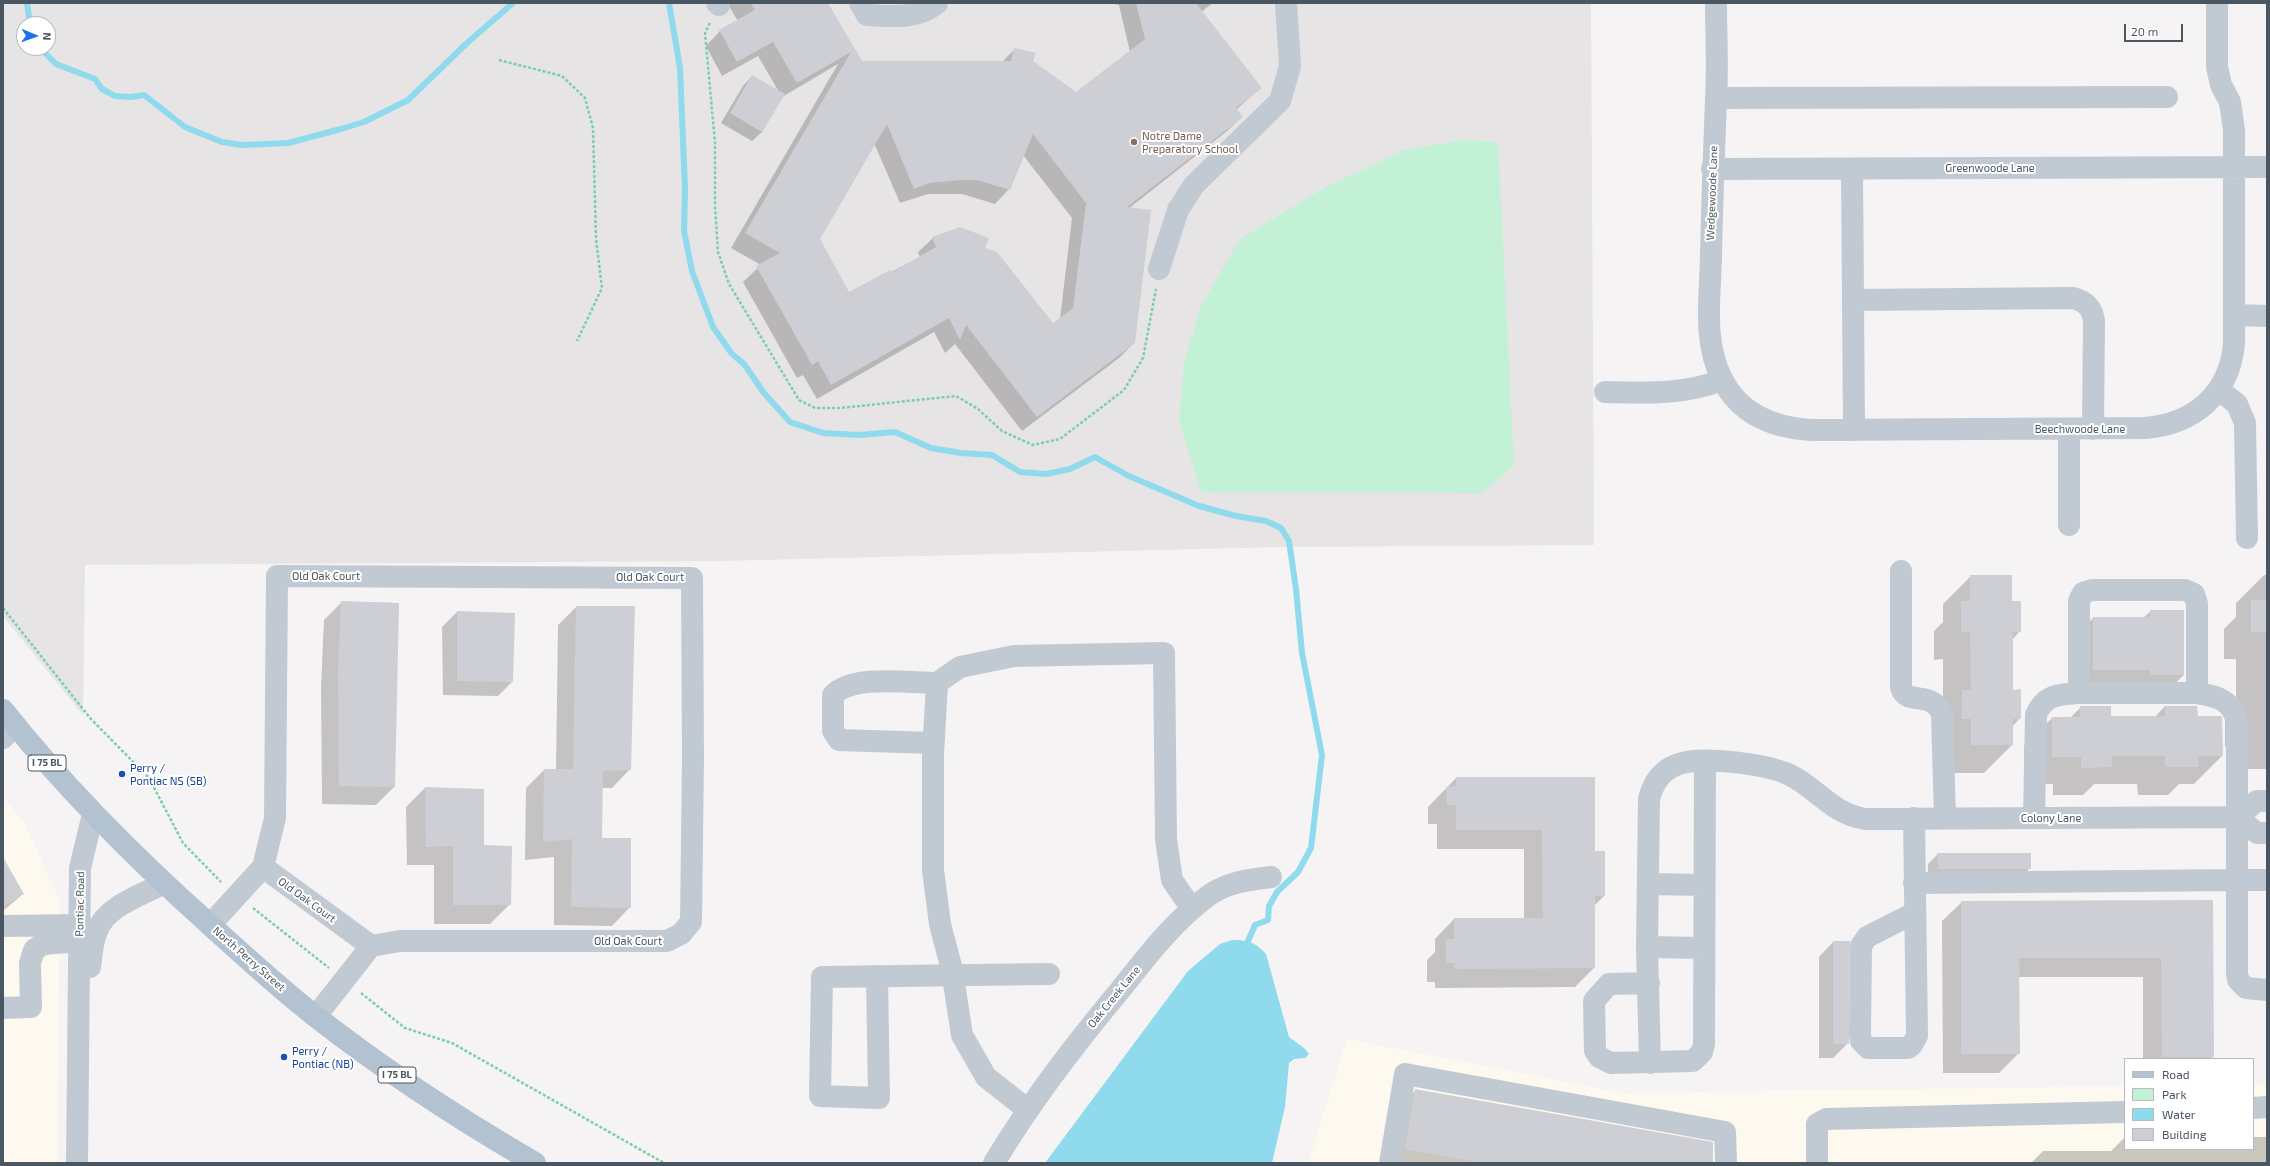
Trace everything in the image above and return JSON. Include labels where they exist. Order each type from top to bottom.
[{"type":"main road","name":"North Perry Street","points":[[7,724],[93,814],[164,884],[316,1016],[438,1104],[535,1163]]},
{"type":"street","points":[[860,3],[867,15],[909,16],[932,8],[937,3]]},
{"type":"street","points":[[1159,269],[1178,210],[1194,185],[1280,102],[1290,66],[1286,3]]},
{"type":"street","name":"Wedgewoode Lane","points":[[1716,3],[1716,98],[1712,169],[1709,332],[1714,359],[1722,380]]},
{"type":"street","name":"Beechwoode Lane","points":[[1722,380],[1728,390],[1749,411],[1773,424],[1799,429],[2145,428],[2174,424],[2200,409],[2219,390],[2232,358],[2234,316],[2234,130],[2230,102],[2221,85],[2217,67],[2217,3]]},
{"type":"street","points":[[1716,98],[2167,97]]},
{"type":"street","name":"Greenwoode Lane","points":[[1712,169],[2267,167]]},
{"type":"street","points":[[1852,169],[1854,430]]},
{"type":"street","points":[[1853,300],[2073,298],[2081,300],[2090,308],[2094,321],[2093,429]]},
{"type":"street","points":[[2234,316],[2267,316]]},
{"type":"street","points":[[1605,392],[1660,393],[1686,391],[1722,380]]},
{"type":"street","points":[[2219,390],[2237,404],[2245,423],[2246,538]]},
{"type":"street","points":[[2069,429],[2069,524]]},
{"type":"street","points":[[1901,571],[1901,687],[1902,692],[1910,698],[1925,698],[1935,703],[1942,714],[1945,818]]},
{"type":"street","name":"Old Oak Court","points":[[210,925],[263,867],[275,818],[277,576],[692,578],[693,758],[691,922],[681,934],[667,941],[400,942],[371,946],[263,867]]},
{"type":"street","points":[[2079,693],[2081,596],[2087,590],[2185,590],[2194,594],[2197,604],[2197,693]]},
{"type":"street","points":[[934,743],[839,740],[833,731],[833,695],[839,688],[862,682],[937,684],[960,667],[1014,656],[1164,653],[1166,839],[1172,880],[1192,909]]},
{"type":"street","points":[[937,684],[934,743],[933,870],[940,924],[952,974],[962,1034],[986,1077],[1028,1110]]},
{"type":"street","points":[[2034,818],[2036,715],[2044,702],[2052,696],[2079,693],[2197,693],[2223,700],[2229,704],[2235,714],[2238,980],[2246,988],[2267,990]]},
{"type":"street","name":"Colony Lane","points":[[1650,1063],[1647,947],[1648,809],[1651,791],[1659,777],[1671,767],[1684,762],[1705,762],[1748,763],[1776,769],[1798,779],[1841,812],[1865,818],[2237,817]]},
{"type":"street","points":[[1649,983],[1609,984],[1594,1002],[1595,1051],[1604,1061],[1650,1063],[1693,1062],[1702,1052],[1705,762]]},
{"type":"street","points":[[2237,817],[2258,801],[2267,801]]},
{"type":"street","name":"Pontiac Road","points":[[77,1163],[80,868],[93,814]]},
{"type":"street","points":[[2237,817],[2257,833],[2267,833]]},
{"type":"street","points":[[1914,818],[1914,913],[1916,951],[1915,1041],[1908,1048],[1902,1050],[1868,1048],[1860,1041],[1860,946],[1867,937],[1914,913]]},
{"type":"street","name":"Oak Creek Lane","points":[[994,1163],[1028,1110],[1071,1049],[1170,928],[1209,896],[1233,883],[1271,877]]},
{"type":"street","points":[[1914,883],[2267,880]]},
{"type":"street","name":"Pontiac Road","points":[[79,994],[90,966],[97,930],[103,919],[125,904],[164,884]]},
{"type":"street","points":[[1648,884],[1704,885]]},
{"type":"street","points":[[3,926],[80,933]]},
{"type":"street","points":[[3,1008],[31,1007],[30,963],[34,950],[43,944],[80,933]]},
{"type":"street","points":[[316,1016],[371,946]]},
{"type":"street","points":[[1647,947],[1704,948]]},
{"type":"street","points":[[877,976],[879,1098],[820,1096],[822,977],[952,974],[1049,974]]},
{"type":"street","points":[[1390,1163],[1405,1074],[1725,1132],[1726,1163]]},
{"type":"street","points":[[2254,1108],[2267,1107]]},
{"type":"street","points":[[1817,1163],[1817,1124],[1826,1119],[2124,1112]]},
{"type":"path","points":[[718,4],[706,33],[715,144],[715,206],[718,252],[729,284],[799,400],[815,408],[840,408],[956,396],[978,409],[1002,431],[1033,445],[1060,439],[1124,390],[1143,358],[1159,269]]},
{"type":"path","points":[[499,60],[562,76],[585,98],[593,128],[596,239],[602,288],[577,341]]},
{"type":"shaded area","points":[[3,3],[1591,3],[1594,545],[1280,547],[720,561],[85,565],[83,715],[3,616]]},
{"type":"shaded area","points":[[3,797],[24,822],[60,901],[57,1163],[3,1163]]},
{"type":"shaded area","points":[[1347,1039],[1623,1093],[2124,1086],[2124,1150],[2254,1150],[2254,1084],[2267,1084],[2267,1163],[1308,1163]]},
{"type":"green space","points":[[1463,140],[1498,142],[1514,465],[1482,493],[1201,492],[1179,421],[1184,364],[1200,308],[1240,239],[1324,188],[1404,150]]},
{"type":"water","points":[[1232,940],[1251,942],[1266,954],[1289,1037],[1304,1048],[1309,1054],[1305,1058],[1294,1059],[1289,1063],[1285,1107],[1272,1163],[1045,1163],[1188,971],[1220,944]]},
{"type":"building","points":[[750,3],[828,3],[862,61],[1011,61],[1014,48],[1036,53],[1033,61],[1076,92],[1145,39],[1136,3],[1196,3],[1262,88],[1236,108],[1243,117],[1127,207],[1151,210],[1135,343],[1037,417],[966,325],[960,340],[949,318],[831,385],[818,361],[812,365],[756,266],[780,253],[745,233],[851,52],[797,83],[773,42],[737,62],[719,30],[755,10]],"holes":[[[887,124],[914,189],[929,183],[977,180],[1010,190],[1033,134],[1086,203],[1073,308],[1053,323],[997,252],[985,248],[989,238],[960,227],[932,237],[936,247],[891,273],[890,270],[849,292],[820,239]]]},
{"type":"building","points":[[752,75],[785,94],[762,132],[730,113]]},
{"type":"building","points":[[1970,575],[2012,575],[2012,601],[2021,601],[2021,632],[2013,632],[2013,690],[2021,689],[2021,719],[2013,719],[2013,745],[1971,745],[1971,719],[1962,719],[1962,690],[1971,690],[1970,632],[1961,632],[1961,601],[1970,601]]},
{"type":"building","points":[[2251,600],[2267,600],[2267,632],[2251,632]]},
{"type":"building","points":[[341,601],[399,603],[395,787],[339,786],[338,669]]},
{"type":"building","points":[[576,606],[635,606],[631,770],[603,771],[602,838],[631,838],[631,908],[571,907],[572,839],[543,842],[544,769],[573,769]]},
{"type":"building","points":[[2150,610],[2184,610],[2184,675],[2150,675],[2150,670],[2093,670],[2093,617],[2150,617]]},
{"type":"building","points":[[457,611],[515,613],[513,682],[457,681]]},
{"type":"building","points":[[2080,706],[2111,706],[2111,716],[2165,716],[2165,706],[2197,706],[2198,716],[2221,716],[2223,756],[2198,756],[2198,767],[2165,767],[2165,756],[2112,756],[2112,767],[2081,768],[2081,757],[2052,757],[2052,717],[2080,717]]},
{"type":"building","points":[[1456,777],[1595,777],[1595,851],[1605,851],[1605,896],[1595,896],[1595,968],[1454,969],[1454,963],[1446,963],[1446,939],[1454,939],[1454,918],[1543,918],[1542,830],[1456,830],[1456,805],[1447,805],[1446,787],[1456,786]]},
{"type":"building","points":[[425,787],[484,789],[484,845],[512,846],[511,905],[453,905],[453,846],[426,847]]},
{"type":"building","points":[[1937,853],[2031,853],[2031,869],[1938,869]]},
{"type":"building","points":[[3,857],[24,894],[3,906]]},
{"type":"building","points":[[2213,900],[2214,1057],[2162,1057],[2161,958],[2019,958],[2020,1054],[1961,1054],[1961,901]]},
{"type":"building","points":[[1833,941],[1850,941],[1849,1044],[1833,1044]]},
{"type":"building","points":[[1415,1089],[1713,1142],[1713,1163],[1482,1163],[1405,1149]]},
{"type":"waterway","points":[[27,3],[29,16]]},
{"type":"waterway","points":[[48,56],[56,64],[95,79],[102,89],[115,96],[131,97],[144,95],[185,127],[222,142],[242,145],[288,143],[364,122],[408,100],[467,43],[513,3]]},
{"type":"waterway","points":[[669,3],[680,68],[685,189],[684,231],[692,271],[713,327],[732,354],[744,364],[764,393],[790,422],[823,433],[859,435],[895,432],[931,448],[961,453],[992,455],[1020,472],[1046,474],[1070,469],[1095,457],[1129,476],[1199,506],[1236,516],[1266,521],[1281,528],[1289,541],[1296,589],[1302,653],[1322,755],[1311,848],[1298,872],[1277,892],[1269,906],[1268,920],[1255,925],[1248,941]]},
{"type":"place","name":"Notre Dame Preparatory School","points":[[1134,142]]},
{"type":"place","name":"Perry / Pontiac NS (SB)","points":[[122,774]]},
{"type":"place","name":"Perry / Pontiac (NB)","points":[[284,1057]]}]
